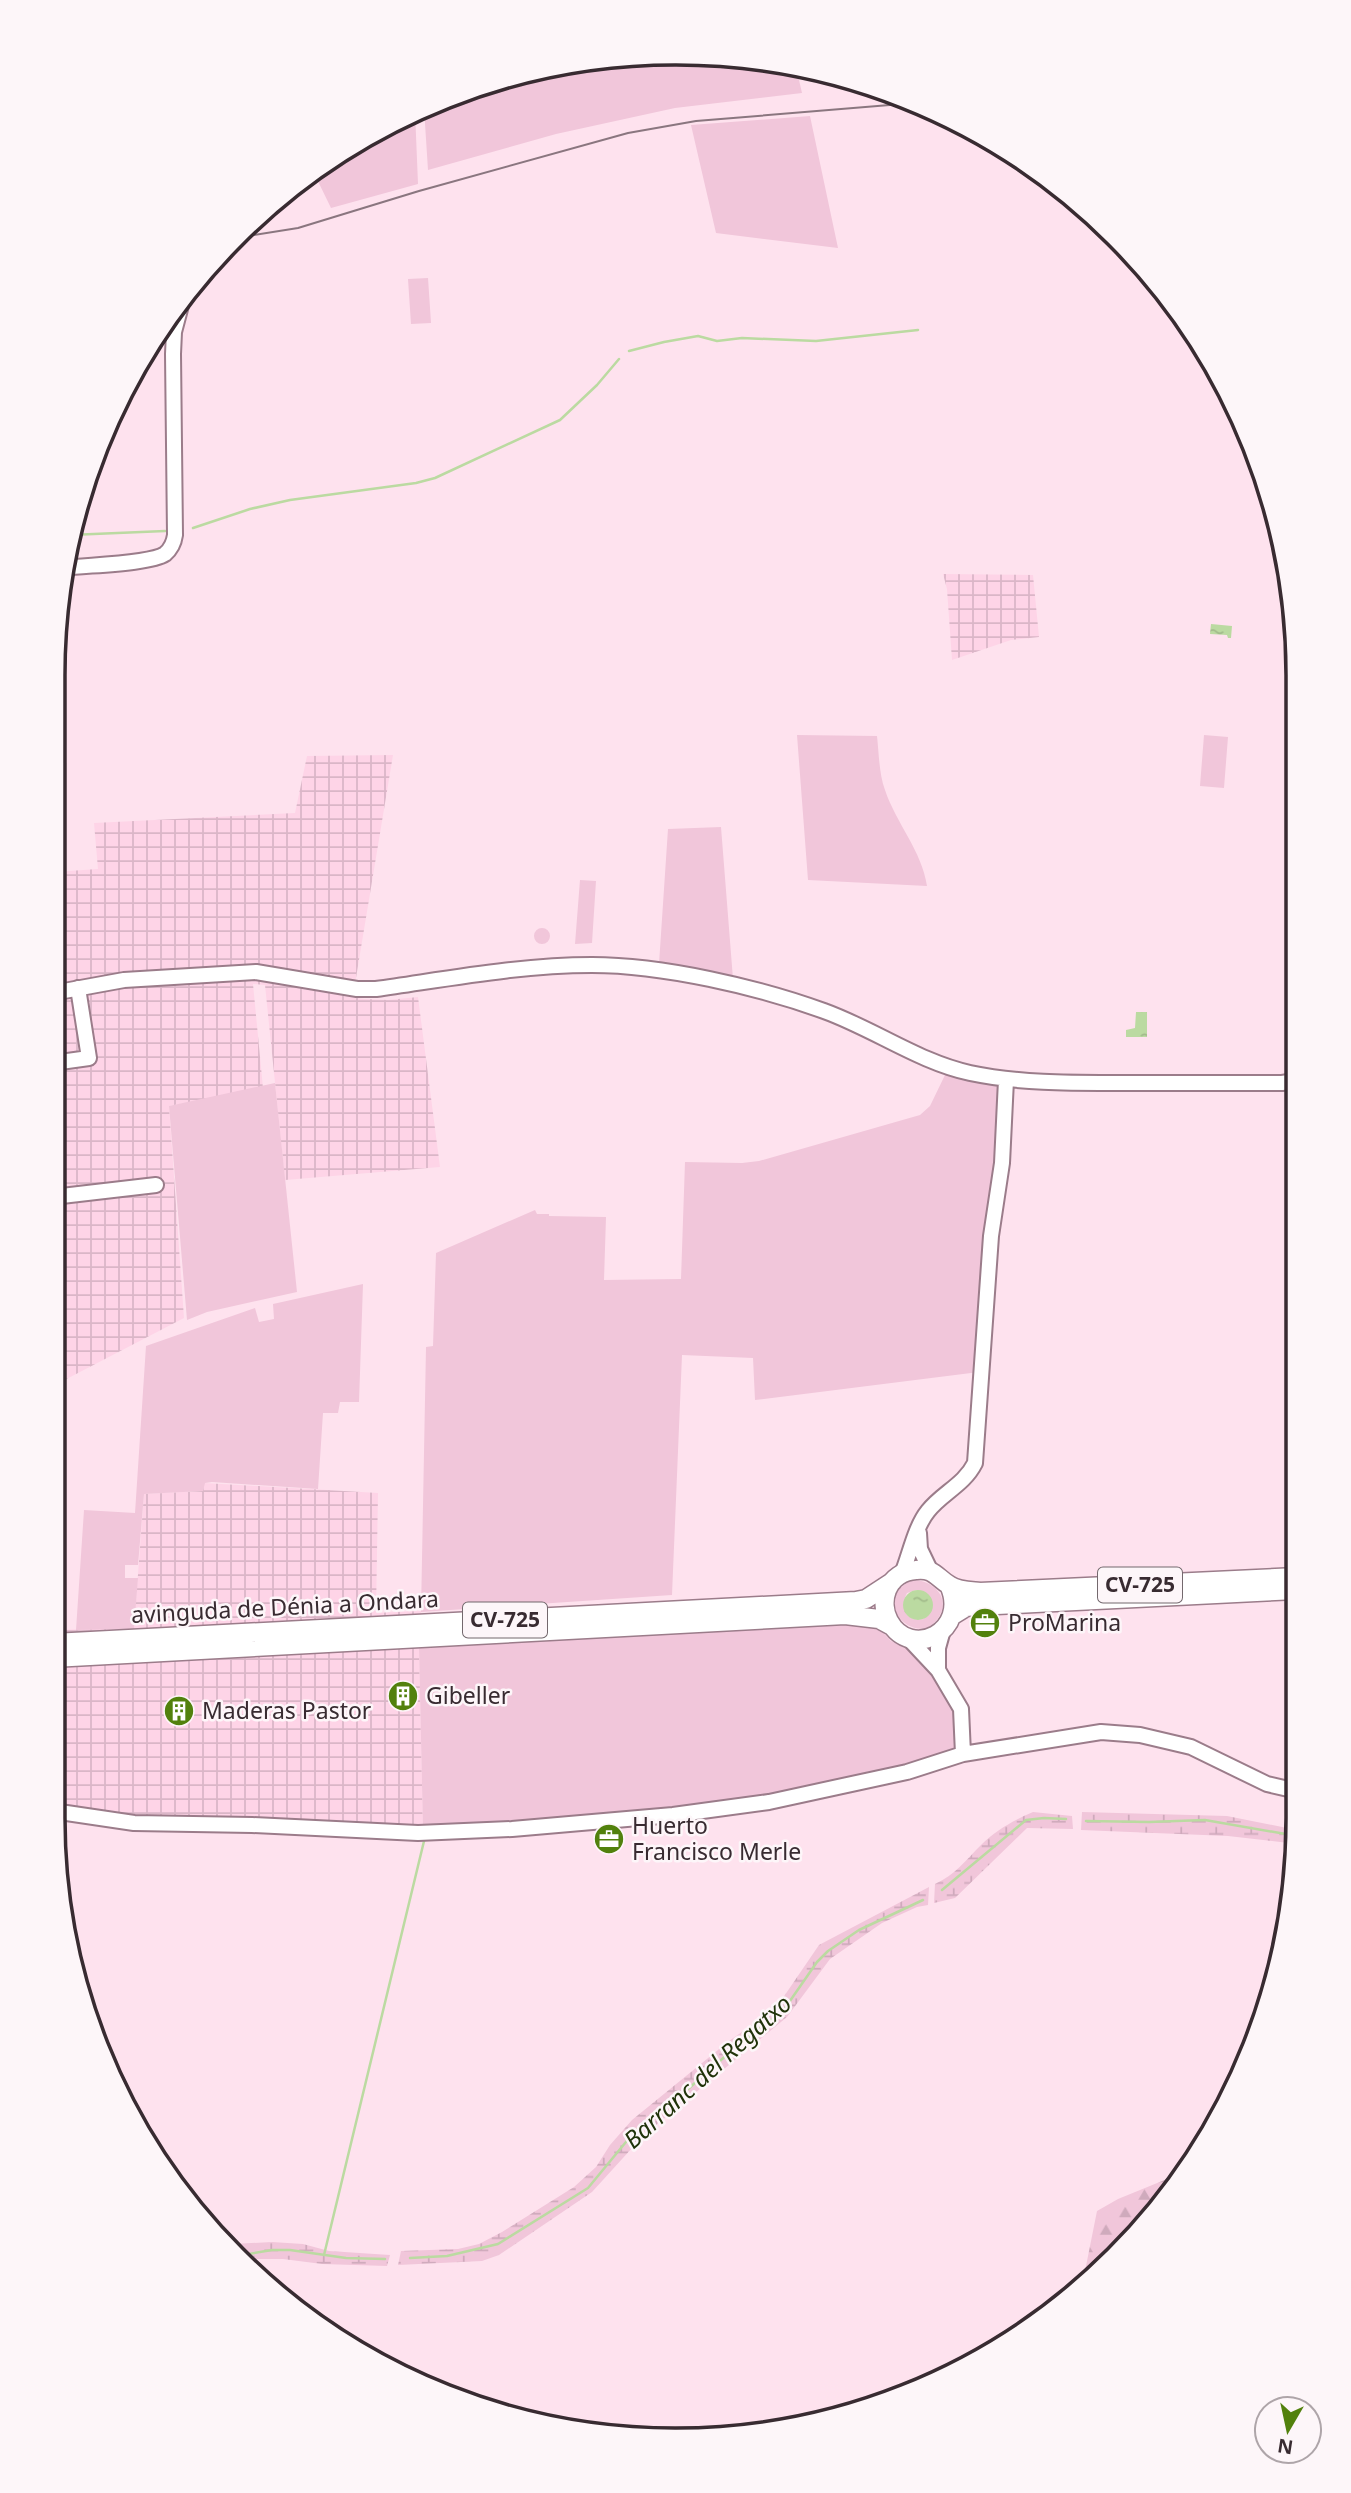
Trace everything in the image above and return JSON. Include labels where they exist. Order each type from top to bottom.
[{"type":"main road","name":"CV-725","points":[[897,1578],[922,1570],[931,1572],[948,1585],[980,1592],[1286,1577]]},
{"type":"main road","points":[[892,1626],[887,1618],[884,1599],[897,1578]]},
{"type":"main road","name":"avinguda de Dénia a Ondara","points":[[65,1642],[856,1601],[866,1599],[897,1578]]},
{"type":"main road","points":[[948,1585],[953,1595],[948,1623]]},
{"type":"main road","name":"CV-725","points":[[892,1626],[908,1637],[927,1639],[966,1607],[1286,1590]]},
{"type":"main road","name":"avinguda de Dénia a Ondara","points":[[65,1657],[845,1615],[879,1619],[892,1626]]},
{"type":"street","points":[[74,567],[150,559],[167,553],[172,545],[175,535],[173,354],[176,325]]},
{"type":"street","points":[[65,990],[124,979],[256,972],[357,989],[376,989],[437,980],[591,965],[655,970],[719,982],[825,1011],[947,1067],[1006,1080],[1063,1083],[1286,1082]]},
{"type":"street","points":[[65,1061],[89,1058],[78,988]]},
{"type":"street","points":[[897,1578],[919,1525],[929,1509],[970,1474],[975,1463],[990,1241],[1002,1163],[1006,1080]]},
{"type":"street","points":[[65,1196],[156,1185]]},
{"type":"street","points":[[919,1525],[920,1549],[931,1572]]},
{"type":"street","points":[[937,1670],[938,1648],[948,1623]]},
{"type":"street","points":[[908,1637],[937,1670],[961,1709],[963,1754]]},
{"type":"street","points":[[65,1813],[134,1823],[426,1833],[512,1829],[673,1815],[769,1802],[907,1772],[963,1754],[1101,1732],[1140,1735],[1191,1747],[1267,1784],[1286,1788]]},
{"type":"shaded area","points":[[943,574],[1033,575],[1039,637],[1011,640],[952,660],[947,589]]},
{"type":"shaded area","points":[[393,755],[354,990],[292,987],[364,999],[418,997],[440,1167],[285,1180],[265,985],[253,984],[263,1088],[169,1106],[184,1318],[65,1380],[65,871],[98,869],[94,823],[295,813],[307,756]]},
{"type":"shaded area","points":[[204,1483],[378,1493],[376,1613],[421,1611],[419,1647],[423,1830],[370,1823],[129,1816],[65,1806],[65,1630],[134,1628],[144,1494],[203,1491]]},
{"type":"green space","points":[[636,66],[715,66],[798,77],[802,93],[675,108],[556,134],[428,170],[425,119],[479,97],[556,76]]},
{"type":"green space","points":[[810,116],[838,248],[716,233],[691,125]]},
{"type":"green space","points":[[416,123],[418,184],[331,208],[318,181],[370,147]]},
{"type":"green space","points":[[428,278],[431,323],[411,324],[408,279]]},
{"type":"green space","points":[[797,735],[877,736],[880,771],[885,790],[920,861],[927,886],[808,880]]},
{"type":"green space","points":[[1204,735],[1228,737],[1224,788],[1200,786]]},
{"type":"green space","points":[[721,827],[733,979],[659,964],[668,829]]},
{"type":"green space","points":[[580,880],[596,881],[592,943],[575,944]]},
{"type":"green space","points":[[542,928],[548,930],[548,942],[542,944],[536,942],[534,936],[536,930]]},
{"type":"green space","points":[[945,1075],[996,1085],[1001,1100],[979,1372],[755,1400],[753,1358],[682,1355],[672,1595],[421,1612],[426,1347],[433,1346],[436,1253],[535,1210],[537,1214],[549,1216],[606,1217],[604,1280],[681,1279],[685,1162],[759,1161],[920,1115],[930,1106]]},
{"type":"green space","points":[[275,1083],[297,1292],[207,1312],[187,1320],[169,1106]]},
{"type":"green space","points":[[363,1284],[359,1402],[340,1402],[338,1413],[323,1413],[318,1489],[212,1482],[205,1483],[203,1491],[144,1494],[138,1565],[125,1565],[125,1578],[138,1578],[134,1629],[76,1630],[84,1510],[135,1513],[146,1346],[255,1308],[259,1322],[274,1319],[273,1304]]},
{"type":"green space","points":[[913,1580],[932,1586],[943,1601],[940,1615],[931,1625],[920,1629],[910,1626],[895,1610],[894,1599],[900,1589]],"holes":[[[916,1590],[925,1592],[924,1619],[909,1616],[904,1609],[907,1593]]]},
{"type":"green space","points":[[853,1622],[880,1629],[891,1641],[917,1654],[951,1705],[956,1720],[957,1744],[951,1751],[912,1767],[728,1804],[423,1830],[419,1647]]},
{"type":"green space","points":[[1033,1812],[1072,1816],[1073,1829],[1027,1828],[955,1898],[934,1903],[935,1884],[954,1872],[993,1835]]},
{"type":"green space","points":[[1082,1812],[1227,1816],[1286,1828],[1285,1843],[1228,1836],[1081,1830]]},
{"type":"green space","points":[[929,1887],[928,1905],[917,1907],[882,1923],[830,1959],[787,2017],[643,2136],[592,2192],[499,2255],[482,2261],[398,2265],[401,2251],[458,2249],[479,2244],[574,2187],[596,2167],[610,2145],[632,2120],[729,2041],[776,2008],[819,1945]]},
{"type":"green space","points":[[1167,2179],[1135,2220],[1085,2270],[1097,2211],[1118,2199]]},
{"type":"green space","points":[[239,2244],[303,2244],[329,2251],[390,2255],[387,2266],[254,2259]]},
{"type":"water","points":[[1211,624],[1232,626],[1231,638],[1227,635],[1210,634]]},
{"type":"water","points":[[1136,1012],[1147,1012],[1147,1037],[1126,1037],[1126,1030],[1135,1028]]},
{"type":"water","points":[[918,1590],[929,1594],[933,1605],[929,1616],[918,1620],[907,1616],[903,1605],[907,1594]]},
{"type":"waterway","points":[[629,351],[698,336],[717,341],[742,338],[816,341],[918,330]]},
{"type":"waterway","points":[[193,528],[250,509],[290,500],[435,478],[560,420],[597,385],[619,359]]},
{"type":"waterway","points":[[82,535],[165,531]]},
{"type":"waterway","name":"Barranc del Regatxo","points":[[942,1890],[1026,1820],[1066,1819]]},
{"type":"waterway","name":"Barranc del Regatxo","points":[[1086,1821],[1205,1820],[1286,1834]]},
{"type":"waterway","points":[[324,2255],[425,1837]]},
{"type":"waterway","name":"Barranc del Regatxo","points":[[410,2258],[447,2256],[498,2244],[588,2188],[635,2131],[783,2011],[817,1962],[828,1951],[859,1930],[923,1900]]},
{"type":"waterway","points":[[249,2254],[290,2250],[346,2258],[385,2259]]},
{"type":"tram line","points":[[253,235],[298,228],[628,133],[696,121],[893,105]]},
{"type":"place","name":"ProMarina","points":[[985,1623]]},
{"type":"place","name":"Gibeller","points":[[403,1696]]},
{"type":"place","name":"Maderas Pastor","points":[[179,1711]]},
{"type":"place","name":"Huerto Francisco Merle","points":[[609,1839]]}]
